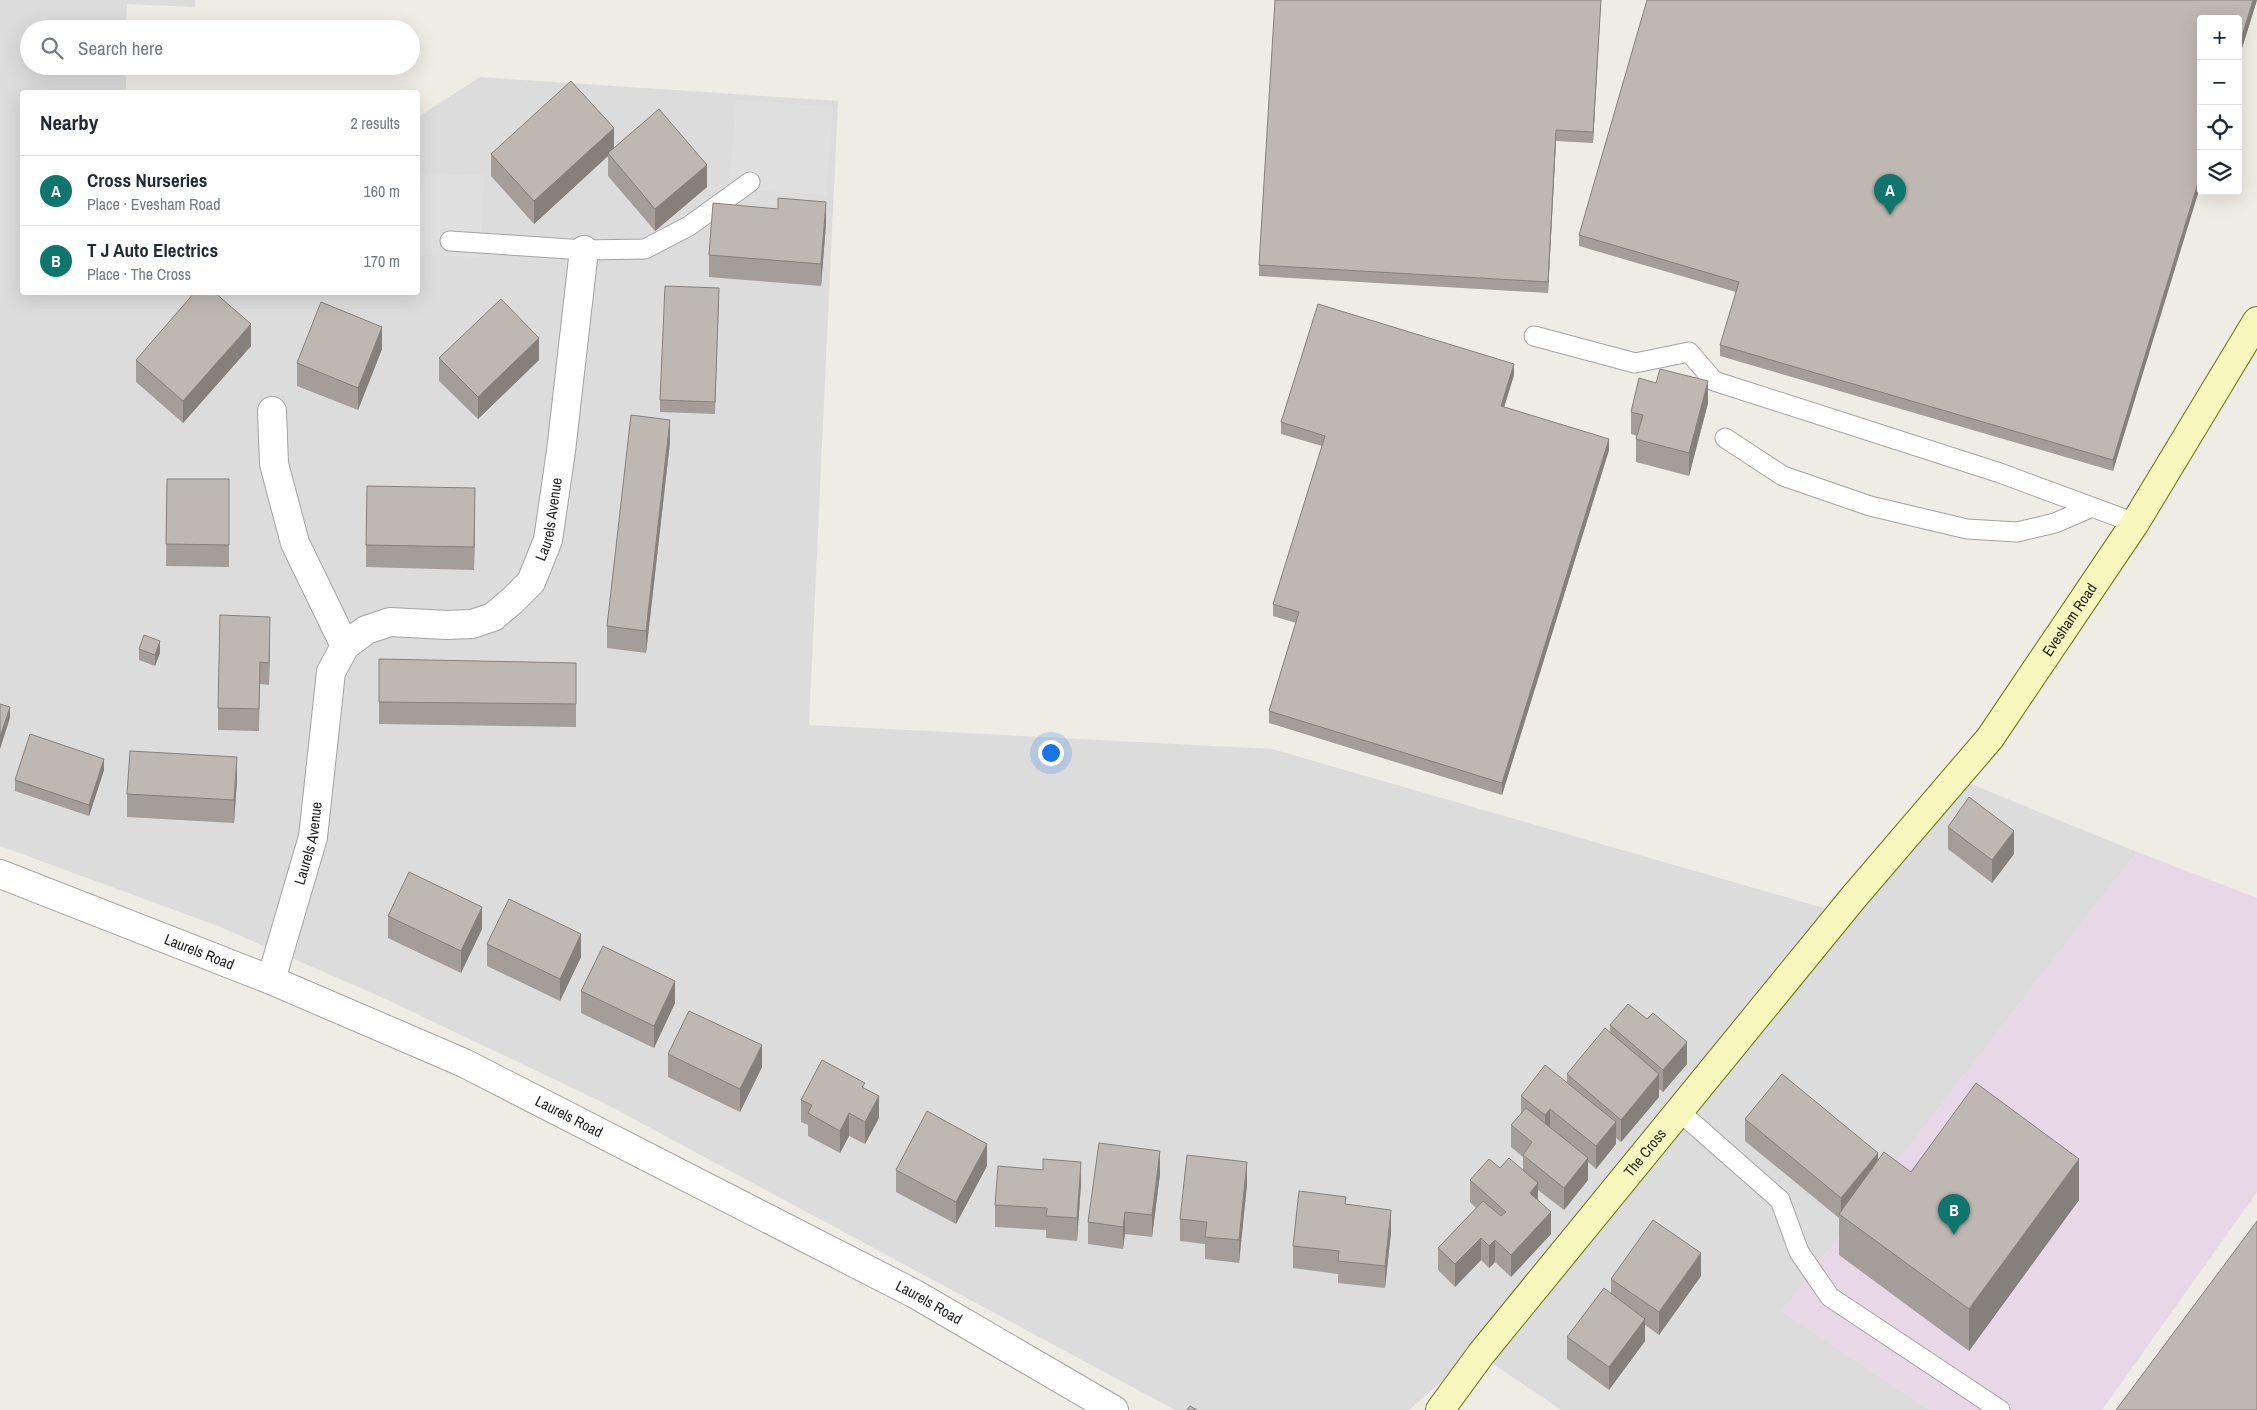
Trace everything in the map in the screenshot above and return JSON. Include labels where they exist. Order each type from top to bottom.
[{"type":"main road","name":"Evesham Road","points":[[1854,898],[1990,738],[2135,523],[2257,321]]},
{"type":"main road","name":"The Cross","points":[[1440,1410],[1481,1354],[1854,898]]},
{"type":"street","name":"Laurels Avenue","points":[[271,980],[313,837],[331,672],[345,646],[366,630],[390,622],[448,625],[472,624],[493,617],[531,582],[548,540],[561,451],[584,250]]},
{"type":"street","points":[[272,411],[274,464],[293,535],[345,646]]},
{"type":"street","name":"Laurels Road","points":[[0,874],[271,980],[473,1068],[915,1294],[1114,1410]]},
{"type":"lane","points":[[450,241],[584,250],[645,249],[689,226],[750,182]]},
{"type":"lane","points":[[1534,336],[1635,363],[1690,352],[1714,382],[2000,474],[2135,523]]},
{"type":"lane","points":[[1725,438],[1783,476],[1870,506],[1967,529],[2017,532],[2055,523],[2092,507]]},
{"type":"lane","points":[[1680,1112],[1780,1200],[1798,1252],[1830,1297],[2000,1410]]},
{"type":"shaded area","points":[[0,0],[195,0],[195,7],[127,4],[126,20],[20,20],[20,75],[126,75],[126,90],[20,90],[20,295],[420,295],[420,116],[480,77],[838,101],[809,725],[1272,749],[1834,911],[1477,1351],[1409,1410],[1175,1410],[604,1103],[379,996],[218,926],[0,846]]},
{"type":"shaded area","points":[[736,100],[833,107],[826,195],[729,188]]},
{"type":"shaded area","points":[[421,173],[484,175],[481,257],[420,255]]},
{"type":"shaded area","points":[[1966,782],[2137,852],[1782,1311],[1930,1410],[1561,1410],[1483,1357]]},
{"type":"shaded area","points":[[2137,852],[2257,898],[2257,1192],[2102,1410],[1930,1410],[1782,1311]]},
{"type":"building","points":[[1275,0],[1601,0],[1593,132],[1556,130],[1548,282],[1259,265]]},
{"type":"building","points":[[1647,0],[2253,0],[2242,37],[2242,15],[2197,15],[2197,186],[2113,460],[1720,345],[1739,282],[1579,235]]},
{"type":"building","points":[[571,81],[614,128],[534,201],[491,154]]},
{"type":"building","points":[[659,109],[707,165],[655,209],[608,153]]},
{"type":"building","points":[[778,198],[826,202],[821,264],[709,255],[713,203],[778,209]]},
{"type":"building","points":[[665,286],[719,288],[715,402],[660,400]]},
{"type":"building","points":[[192,295],[217,295],[251,324],[183,401],[136,360]]},
{"type":"building","points":[[501,299],[539,338],[478,397],[439,358]]},
{"type":"building","points":[[321,302],[382,327],[358,388],[297,363]]},
{"type":"building","points":[[1318,304],[1514,364],[1501,406],[1609,439],[1502,783],[1269,711],[1299,612],[1273,604],[1325,436],[1281,422]]},
{"type":"building","points":[[1660,369],[1708,381],[1689,453],[1636,439],[1643,415],[1631,412],[1639,378],[1656,383]]},
{"type":"building","points":[[631,415],[670,420],[646,631],[607,626]]},
{"type":"building","points":[[167,479],[229,479],[229,545],[166,544]]},
{"type":"building","points":[[367,486],[475,488],[474,547],[366,545]]},
{"type":"building","points":[[220,615],[270,617],[269,663],[260,662],[259,709],[218,708]]},
{"type":"building","points":[[144,635],[160,641],[155,655],[139,649]]},
{"type":"building","points":[[379,659],[576,663],[576,704],[379,702]]},
{"type":"building","points":[[0,704],[10,707],[0,737]]},
{"type":"building","points":[[30,734],[104,759],[89,805],[15,780]]},
{"type":"building","points":[[130,751],[237,757],[234,800],[127,794]]},
{"type":"building","points":[[1969,797],[2014,831],[1992,860],[1948,827]]},
{"type":"building","points":[[409,872],[482,907],[461,951],[388,916]]},
{"type":"building","points":[[509,899],[581,934],[560,979],[487,944]]},
{"type":"building","points":[[603,946],[675,981],[654,1026],[581,991]]},
{"type":"building","points":[[1628,1004],[1647,1019],[1653,1013],[1687,1042],[1663,1070],[1610,1025]]},
{"type":"building","points":[[689,1011],[762,1045],[740,1089],[668,1054]]},
{"type":"building","points":[[1605,1028],[1659,1074],[1621,1120],[1567,1074]]},
{"type":"building","points":[[822,1060],[865,1083],[862,1087],[879,1096],[865,1122],[849,1113],[840,1131],[808,1113],[812,1105],[801,1100]]},
{"type":"building","points":[[1545,1065],[1616,1122],[1596,1146],[1550,1109],[1545,1115],[1521,1096]]},
{"type":"building","points":[[1782,1074],[1878,1153],[1841,1198],[1745,1119]]},
{"type":"building","points":[[1976,1083],[2079,1159],[1969,1309],[1839,1214],[1884,1152],[1911,1172]]},
{"type":"building","points":[[1526,1108],[1588,1158],[1564,1188],[1523,1155],[1532,1142],[1511,1125]]},
{"type":"building","points":[[927,1111],[987,1144],[956,1202],[896,1170]]},
{"type":"building","points":[[1099,1143],[1160,1151],[1152,1215],[1125,1212],[1123,1227],[1088,1222]]},
{"type":"building","points":[[1187,1155],[1247,1162],[1239,1240],[1205,1237],[1207,1222],[1180,1219]]},
{"type":"building","points":[[1509,1158],[1538,1183],[1530,1193],[1551,1212],[1511,1255],[1495,1240],[1489,1246],[1481,1238],[1455,1264],[1438,1248],[1483,1201],[1501,1216],[1506,1212],[1470,1180],[1489,1159],[1500,1168]]},
{"type":"building","points":[[1043,1159],[1081,1162],[1077,1218],[1046,1216],[1047,1208],[995,1205],[998,1166],[1043,1170]]},
{"type":"building","points":[[1299,1191],[1346,1197],[1345,1204],[1391,1210],[1385,1266],[1338,1261],[1339,1251],[1293,1246]]},
{"type":"building","points":[[1653,1220],[1701,1253],[1659,1312],[1611,1279]]},
{"type":"building","points":[[2257,1221],[2257,1410],[2116,1410]]},
{"type":"building","points":[[1604,1288],[1645,1319],[1609,1367],[1567,1337]]},
{"type":"building","points":[[1190,1406],[1197,1410],[1187,1410]]},
{"type":"place","name":"Cross Nurseries","points":[[1890,215]]},
{"type":"place","name":"T J Auto Electrics","points":[[1954,1235]]}]
